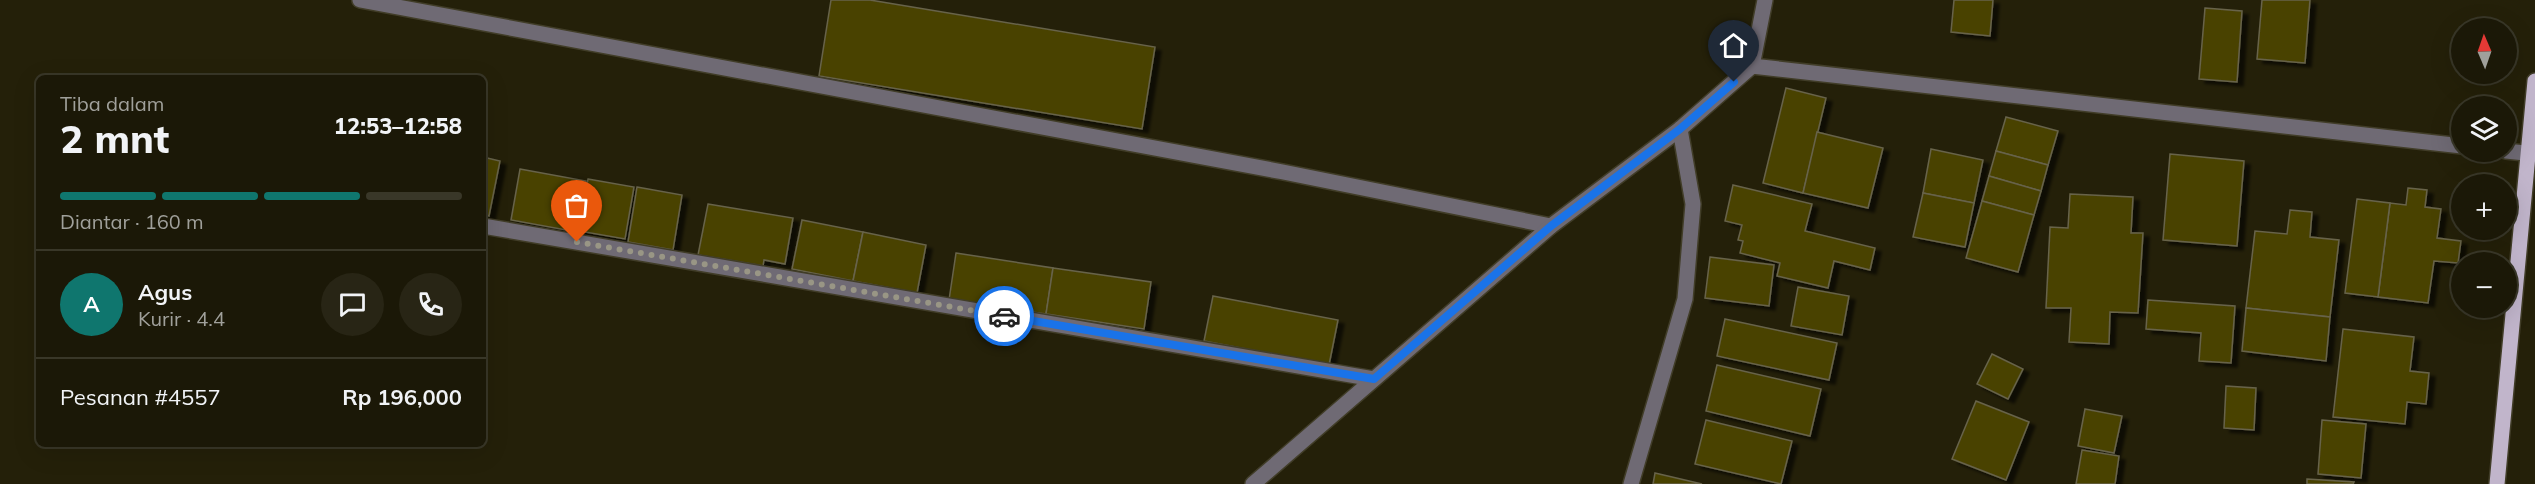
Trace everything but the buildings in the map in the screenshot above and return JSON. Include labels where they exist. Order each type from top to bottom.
[{"type":"main road","points":[[2497,484],[2500,424],[2532,153],[2535,81]]},
{"type":"street","points":[[360,0],[1271,169],[1551,226]]},
{"type":"street","points":[[1253,484],[1551,226],[1680,129],[1752,66],[1765,0]]},
{"type":"street","points":[[1752,66],[2451,145]]},
{"type":"street","points":[[1631,484],[1685,298],[1693,204],[1680,129]]},
{"type":"street","points":[[2517,152],[2532,153]]},
{"type":"street","points":[[486,227],[1374,379]]},
{"type":"way so far","points":[[577,242],[1004,316]]},
{"type":"route","points":[[1004,316],[1374,379],[1551,226],[1680,129],[1734,82]]}]
